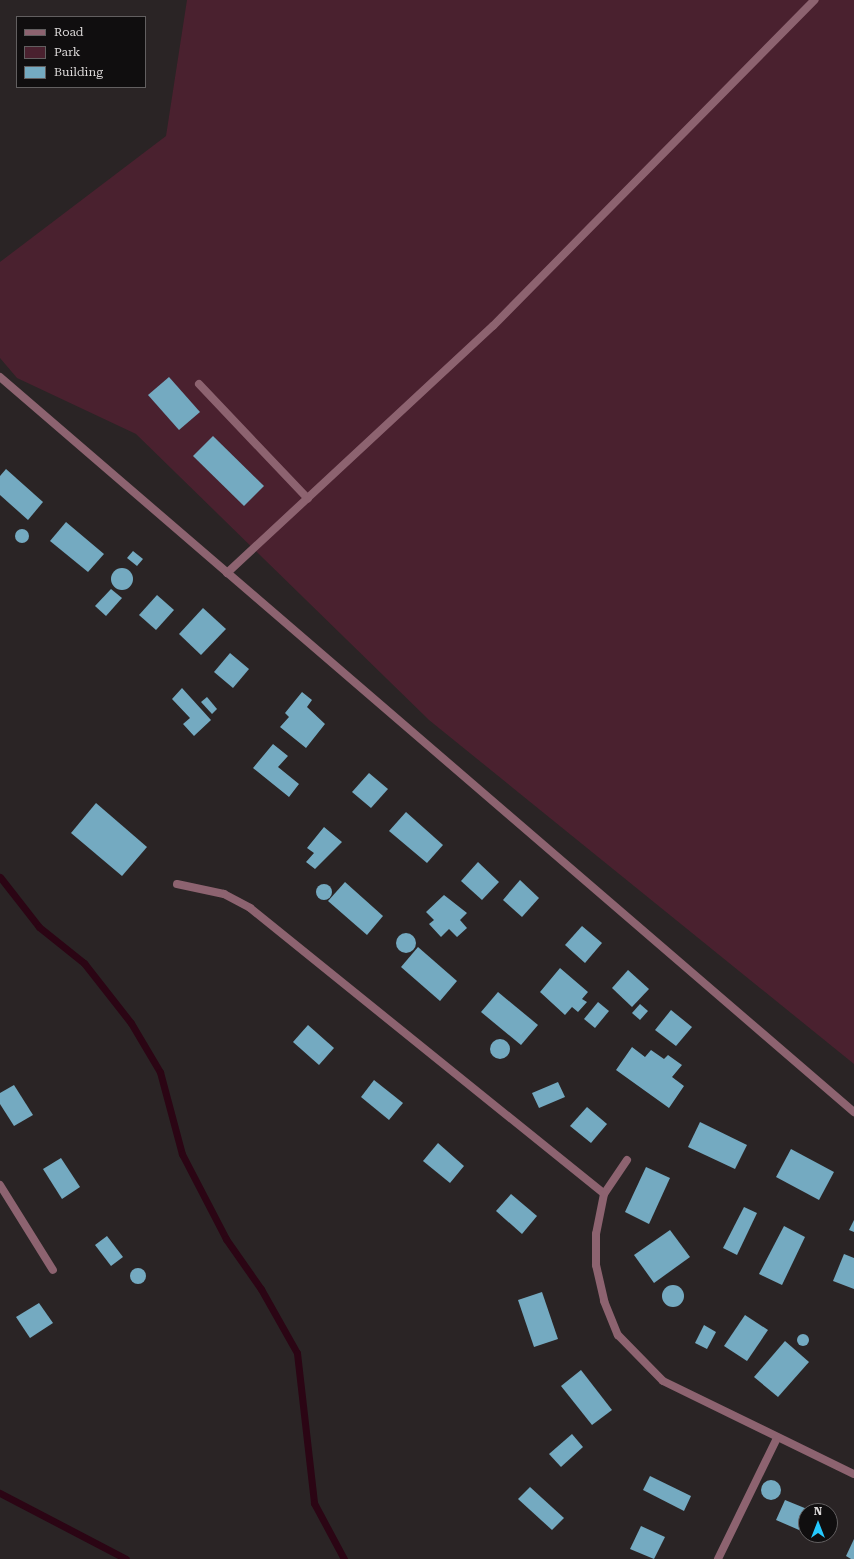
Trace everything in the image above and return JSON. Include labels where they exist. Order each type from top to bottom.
[{"type":"street","points":[[227,573],[308,500],[493,326],[815,0]]},
{"type":"street","points":[[0,378],[854,1112]]},
{"type":"street","points":[[199,384],[308,500]]},
{"type":"street","points":[[176,884],[224,894],[250,908],[604,1194]]},
{"type":"street","points":[[627,1160],[604,1194],[596,1234],[596,1265],[604,1301],[618,1335],[663,1380],[777,1438],[854,1474]]},
{"type":"street","points":[[0,1185],[53,1270]]},
{"type":"street","points":[[718,1559],[777,1438]]},
{"type":"green space","points":[[187,0],[854,0],[854,1064],[429,720],[136,434],[17,378],[0,358],[0,262],[166,136]]},
{"type":"building","points":[[169,377],[200,412],[179,430],[148,395]]},
{"type":"building","points":[[213,436],[264,486],[244,506],[193,456]]},
{"type":"building","points":[[6,469],[43,502],[28,520],[0,495],[0,476]]},
{"type":"building","points":[[66,522],[104,554],[88,572],[50,541]]},
{"type":"building","points":[[19,529],[25,529],[29,533],[29,539],[25,543],[19,543],[15,539],[15,533]]},
{"type":"building","points":[[133,551],[143,559],[137,566],[127,558]]},
{"type":"building","points":[[122,568],[130,571],[133,579],[130,587],[122,590],[114,587],[111,579],[114,571]]},
{"type":"building","points":[[111,589],[122,598],[106,616],[95,606]]},
{"type":"building","points":[[157,595],[174,610],[156,630],[139,615]]},
{"type":"building","points":[[203,608],[226,629],[201,655],[179,634]]},
{"type":"building","points":[[230,653],[249,669],[233,688],[214,672]]},
{"type":"building","points":[[182,688],[211,720],[194,736],[183,724],[190,718],[172,699]]},
{"type":"building","points":[[302,692],[312,700],[307,707],[325,724],[306,748],[280,727],[289,717],[285,713]]},
{"type":"building","points":[[207,697],[217,709],[212,714],[201,702]]},
{"type":"building","points":[[273,744],[288,756],[278,767],[299,784],[289,797],[253,768]]},
{"type":"building","points":[[369,773],[388,789],[371,808],[352,792]]},
{"type":"building","points":[[96,803],[147,847],[122,876],[71,833]]},
{"type":"building","points":[[406,812],[443,845],[427,863],[389,831]]},
{"type":"building","points":[[324,827],[342,842],[315,869],[306,862],[314,853],[307,848]]},
{"type":"building","points":[[478,862],[499,882],[482,900],[461,881]]},
{"type":"building","points":[[520,880],[539,898],[522,917],[503,900]]},
{"type":"building","points":[[345,882],[383,916],[367,935],[328,901]]},
{"type":"building","points":[[324,884],[330,886],[332,892],[330,898],[324,900],[318,898],[316,892],[318,886]]},
{"type":"building","points":[[444,895],[467,913],[460,920],[467,928],[457,937],[449,929],[441,937],[429,924],[434,920],[426,912]]},
{"type":"building","points":[[582,926],[602,943],[585,963],[565,945]]},
{"type":"building","points":[[406,933],[413,936],[416,943],[413,950],[406,953],[399,950],[396,943],[399,936]]},
{"type":"building","points":[[418,947],[457,981],[440,1001],[401,967]]},
{"type":"building","points":[[560,968],[588,992],[582,999],[587,1002],[578,1012],[572,1007],[565,1015],[540,992]]},
{"type":"building","points":[[628,970],[649,989],[632,1007],[612,988]]},
{"type":"building","points":[[498,992],[538,1025],[521,1045],[481,1012]]},
{"type":"building","points":[[598,1002],[609,1011],[595,1028],[584,1019]]},
{"type":"building","points":[[640,1004],[648,1011],[640,1020],[632,1013]]},
{"type":"building","points":[[671,1010],[692,1027],[676,1046],[655,1030]]},
{"type":"building","points":[[308,1025],[334,1048],[319,1065],[293,1042]]},
{"type":"building","points":[[500,1039],[507,1042],[510,1049],[507,1056],[500,1059],[493,1056],[490,1049],[493,1042]]},
{"type":"building","points":[[632,1047],[645,1057],[651,1050],[664,1059],[668,1055],[682,1065],[672,1077],[684,1086],[669,1108],[616,1070]]},
{"type":"building","points":[[374,1080],[403,1103],[389,1120],[361,1097]]},
{"type":"building","points":[[558,1082],[565,1097],[539,1108],[532,1093]]},
{"type":"building","points":[[14,1085],[33,1115],[14,1126],[0,1104],[0,1093]]},
{"type":"building","points":[[587,1107],[607,1124],[591,1143],[570,1126]]},
{"type":"building","points":[[700,1122],[747,1145],[735,1169],[688,1147]]},
{"type":"building","points":[[438,1143],[464,1166],[450,1183],[423,1161]]},
{"type":"building","points":[[791,1149],[834,1172],[819,1200],[776,1177]]},
{"type":"building","points":[[61,1158],[80,1187],[62,1199],[43,1169]]},
{"type":"building","points":[[646,1167],[670,1178],[649,1224],[625,1212]]},
{"type":"building","points":[[511,1194],[537,1216],[522,1234],[496,1211]]},
{"type":"building","points":[[744,1207],[757,1213],[737,1255],[723,1248]]},
{"type":"building","points":[[854,1220],[854,1232],[849,1230]]},
{"type":"building","points":[[784,1226],[805,1237],[782,1285],[759,1274]]},
{"type":"building","points":[[670,1230],[690,1257],[654,1283],[634,1255]]},
{"type":"building","points":[[107,1236],[123,1257],[111,1266],[95,1245]]},
{"type":"building","points":[[844,1254],[854,1258],[854,1289],[833,1281]]},
{"type":"building","points":[[138,1268],[144,1270],[146,1276],[144,1282],[138,1284],[132,1282],[130,1276],[132,1270]]},
{"type":"building","points":[[673,1285],[681,1288],[684,1296],[681,1304],[673,1307],[665,1304],[662,1296],[665,1288]]},
{"type":"building","points":[[542,1292],[558,1339],[534,1347],[518,1300]]},
{"type":"building","points":[[39,1303],[53,1323],[30,1338],[16,1317]]},
{"type":"building","points":[[745,1315],[768,1330],[747,1361],[724,1346]]},
{"type":"building","points":[[704,1325],[716,1332],[707,1349],[695,1343]]},
{"type":"building","points":[[805,1334],[808,1335],[808,1345],[801,1346],[798,1345],[797,1338],[798,1335]]},
{"type":"building","points":[[785,1341],[809,1362],[778,1397],[754,1377]]},
{"type":"building","points":[[581,1370],[612,1410],[592,1425],[561,1386]]},
{"type":"building","points":[[572,1434],[583,1447],[561,1467],[549,1454]]},
{"type":"building","points":[[650,1476],[691,1496],[684,1511],[643,1490]]},
{"type":"building","points":[[771,1480],[778,1483],[781,1490],[778,1497],[771,1500],[764,1497],[761,1490],[764,1483]]},
{"type":"building","points":[[530,1487],[564,1518],[552,1530],[518,1499]]},
{"type":"building","points":[[785,1500],[798,1505],[798,1530],[776,1520]]},
{"type":"building","points":[[641,1526],[665,1537],[654,1559],[630,1549]]},
{"type":"building","points":[[854,1539],[854,1559],[851,1559],[846,1556]]},
{"type":"waterway","points":[[0,877],[39,927],[84,963],[131,1023],[160,1072],[182,1154],[226,1239],[261,1289],[297,1353],[314,1503],[344,1559]]},
{"type":"waterway","points":[[0,1493],[126,1559]]}]
